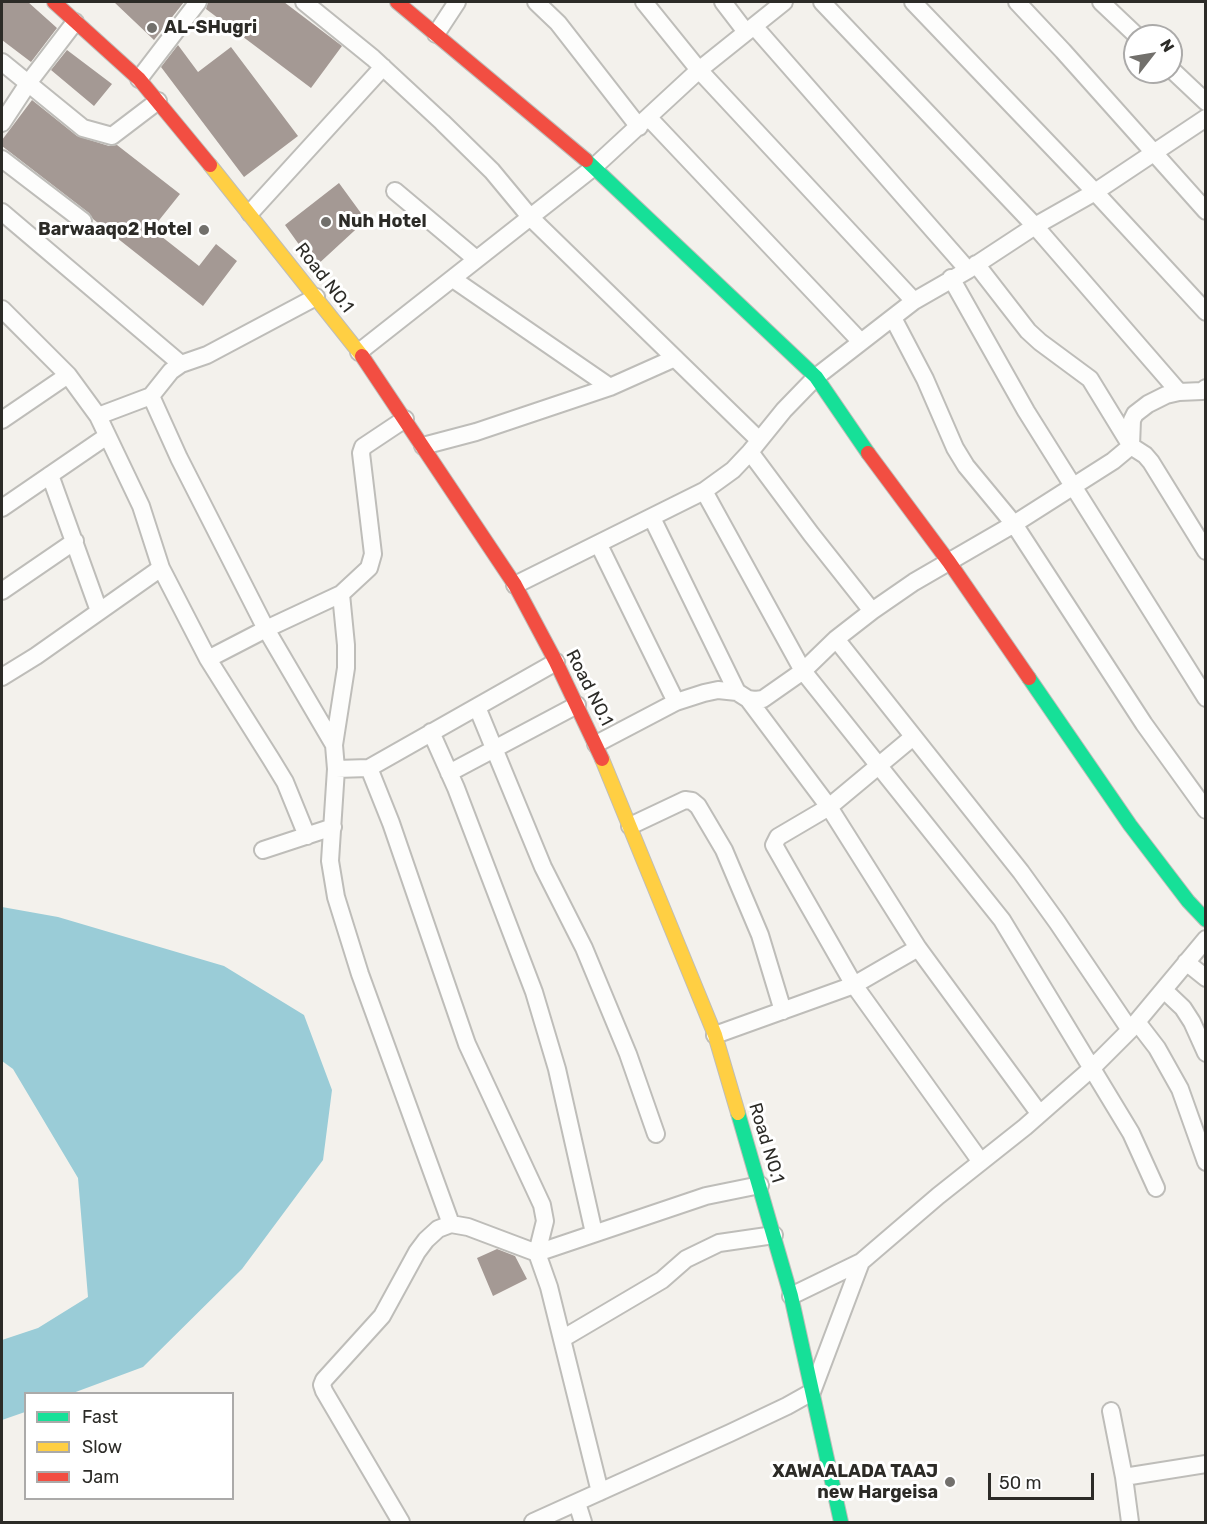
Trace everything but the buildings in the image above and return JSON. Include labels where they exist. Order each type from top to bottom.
[{"type":"main road","name":"Road NO.1","points":[[54,2],[139,79],[250,213],[359,352],[514,585],[556,662],[596,744],[715,1035],[760,1185],[790,1296],[841,1522]]},
{"type":"main road","points":[[397,2],[594,167],[816,377],[879,469],[949,562],[1130,825],[1188,901],[1206,920]]},
{"type":"street","points":[[139,79],[198,2]]},
{"type":"street","points":[[304,2],[383,67],[492,171],[531,218],[675,358],[755,446],[811,534],[872,611]]},
{"type":"street","points":[[436,34],[457,2]]},
{"type":"street","points":[[536,2],[558,23],[644,122],[861,342]]},
{"type":"street","points":[[644,2],[699,70],[914,301]]},
{"type":"street","points":[[723,2],[972,267],[1028,331],[1090,379],[1131,446],[1151,462],[1206,551]]},
{"type":"street","points":[[359,352],[594,167],[699,70],[784,2]]},
{"type":"street","points":[[822,2],[1035,226],[1179,392]]},
{"type":"street","points":[[913,2],[1206,312]]},
{"type":"street","points":[[1017,2],[1206,211]]},
{"type":"street","points":[[1101,2],[1124,24]]},
{"type":"street","points":[[2,123],[29,82],[75,22]]},
{"type":"street","points":[[2,62],[83,128],[112,135],[158,101]]},
{"type":"street","points":[[250,213],[383,67]]},
{"type":"street","points":[[1183,80],[1206,102]]},
{"type":"street","points":[[514,585],[599,545],[704,491],[733,470],[784,410],[816,377],[914,301],[1035,226],[1095,192],[1206,118]]},
{"type":"street","points":[[2,159],[83,221]]},
{"type":"street","points":[[395,191],[476,260]]},
{"type":"street","points":[[2,212],[181,364]]},
{"type":"street","points":[[951,278],[1026,411],[1206,698]]},
{"type":"street","points":[[453,279],[610,387]]},
{"type":"street","points":[[98,416],[151,396],[171,371],[181,364],[207,355],[316,297]]},
{"type":"street","points":[[4,315],[68,375],[98,416],[141,506],[161,568],[208,659],[285,782],[307,836]]},
{"type":"street","points":[[893,318],[925,379],[955,448],[979,483],[1014,524],[1144,724],[1206,810]]},
{"type":"street","points":[[423,446],[476,432],[610,387],[675,358]]},
{"type":"street","points":[[2,420],[68,375]]},
{"type":"street","points":[[1131,446],[1131,420],[1135,414],[1156,398],[1179,392],[1204,392]]},
{"type":"street","points":[[151,396],[179,458],[266,629],[334,744]]},
{"type":"street","points":[[208,659],[341,594],[369,568],[373,554],[360,453],[363,447],[405,419]]},
{"type":"street","points":[[2,507],[107,436]]},
{"type":"street","points":[[596,744],[676,702],[718,690],[764,699],[803,671],[836,639],[914,582],[1014,524],[1113,461],[1131,446]]},
{"type":"street","points":[[50,475],[99,611]]},
{"type":"street","points":[[704,491],[803,671],[1002,920],[1131,1134],[1156,1188]]},
{"type":"street","points":[[652,518],[742,695],[829,807],[918,948],[1039,1113]]},
{"type":"street","points":[[2,591],[75,541]]},
{"type":"street","points":[[599,545],[676,702]]},
{"type":"street","points":[[2,677],[36,656],[161,568]]},
{"type":"street","points":[[341,594],[346,668],[334,744],[336,769],[330,861],[336,897],[360,974],[451,1224]]},
{"type":"street","points":[[836,639],[1021,872],[1134,1026],[1157,1048],[1180,1089],[1206,1162]]},
{"type":"street","points":[[336,769],[369,768],[556,662]]},
{"type":"street","points":[[449,773],[577,705]]},
{"type":"street","points":[[477,707],[543,867],[584,948],[628,1054],[656,1134]]},
{"type":"street","points":[[432,732],[503,908],[534,992],[557,1069],[594,1233]]},
{"type":"street","points":[[913,737],[829,807],[778,837],[774,845],[854,985],[981,1162]]},
{"type":"street","points":[[369,768],[391,823],[467,1044],[542,1205],[544,1221],[537,1253],[549,1287],[600,1492]]},
{"type":"street","points":[[630,826],[685,800],[692,801],[698,806],[724,850],[760,935],[783,1011]]},
{"type":"street","points":[[263,850],[333,828]]},
{"type":"street","points":[[790,1296],[861,1262],[1025,1127],[1091,1069],[1134,1026],[1206,939]]},
{"type":"street","points":[[715,1035],[854,985],[918,948]]},
{"type":"street","points":[[1186,962],[1206,978]]},
{"type":"street","points":[[1164,990],[1183,1008],[1206,1053]]},
{"type":"street","points":[[401,1522],[322,1384],[382,1316],[426,1240],[438,1229],[451,1224],[468,1227],[537,1253],[706,1197],[760,1185]]},
{"type":"street","points":[[562,1339],[662,1280],[686,1259],[719,1243],[774,1236]]},
{"type":"street","points":[[533,1522],[768,1415],[812,1392],[861,1262]]},
{"type":"street","points":[[1111,1411],[1130,1522]]},
{"type":"street","points":[[1124,1477],[1206,1464]]},
{"type":"street","points":[[577,1503],[583,1522]]},
{"type":"water","points":[[2,907],[58,917],[224,966],[304,1015],[332,1090],[323,1160],[242,1269],[143,1367],[76,1392],[24,1392],[24,1412],[2,1420],[2,1340],[38,1328],[88,1297],[78,1178],[13,1069],[2,1061]]},
{"type":"traffic: fast","points":[[586,160],[816,377],[868,453]]},
{"type":"traffic: fast","points":[[1029,678],[1130,825],[1188,901],[1206,920]]},
{"type":"traffic: fast","points":[[738,1113],[791,1296],[841,1522]]},
{"type":"traffic: slow","points":[[210,165],[362,356]]},
{"type":"traffic: slow","points":[[602,759],[715,1035],[738,1113]]},
{"type":"traffic: jam","points":[[54,2],[139,79],[210,165]]},
{"type":"traffic: jam","points":[[397,2],[586,160]]},
{"type":"traffic: jam","points":[[362,356],[515,585],[556,662],[602,759]]},
{"type":"traffic: jam","points":[[868,453],[949,562],[1029,678]]},
{"type":"place","name":"AL-SHugri","points":[[152,28]]},
{"type":"place","name":"Nuh Hotel","points":[[326,222]]},
{"type":"place","name":"Barwaaqo2 Hotel","points":[[204,230]]},
{"type":"place","name":"XAWAALADA TAAJ new Hargeisa","points":[[950,1482]]}]
